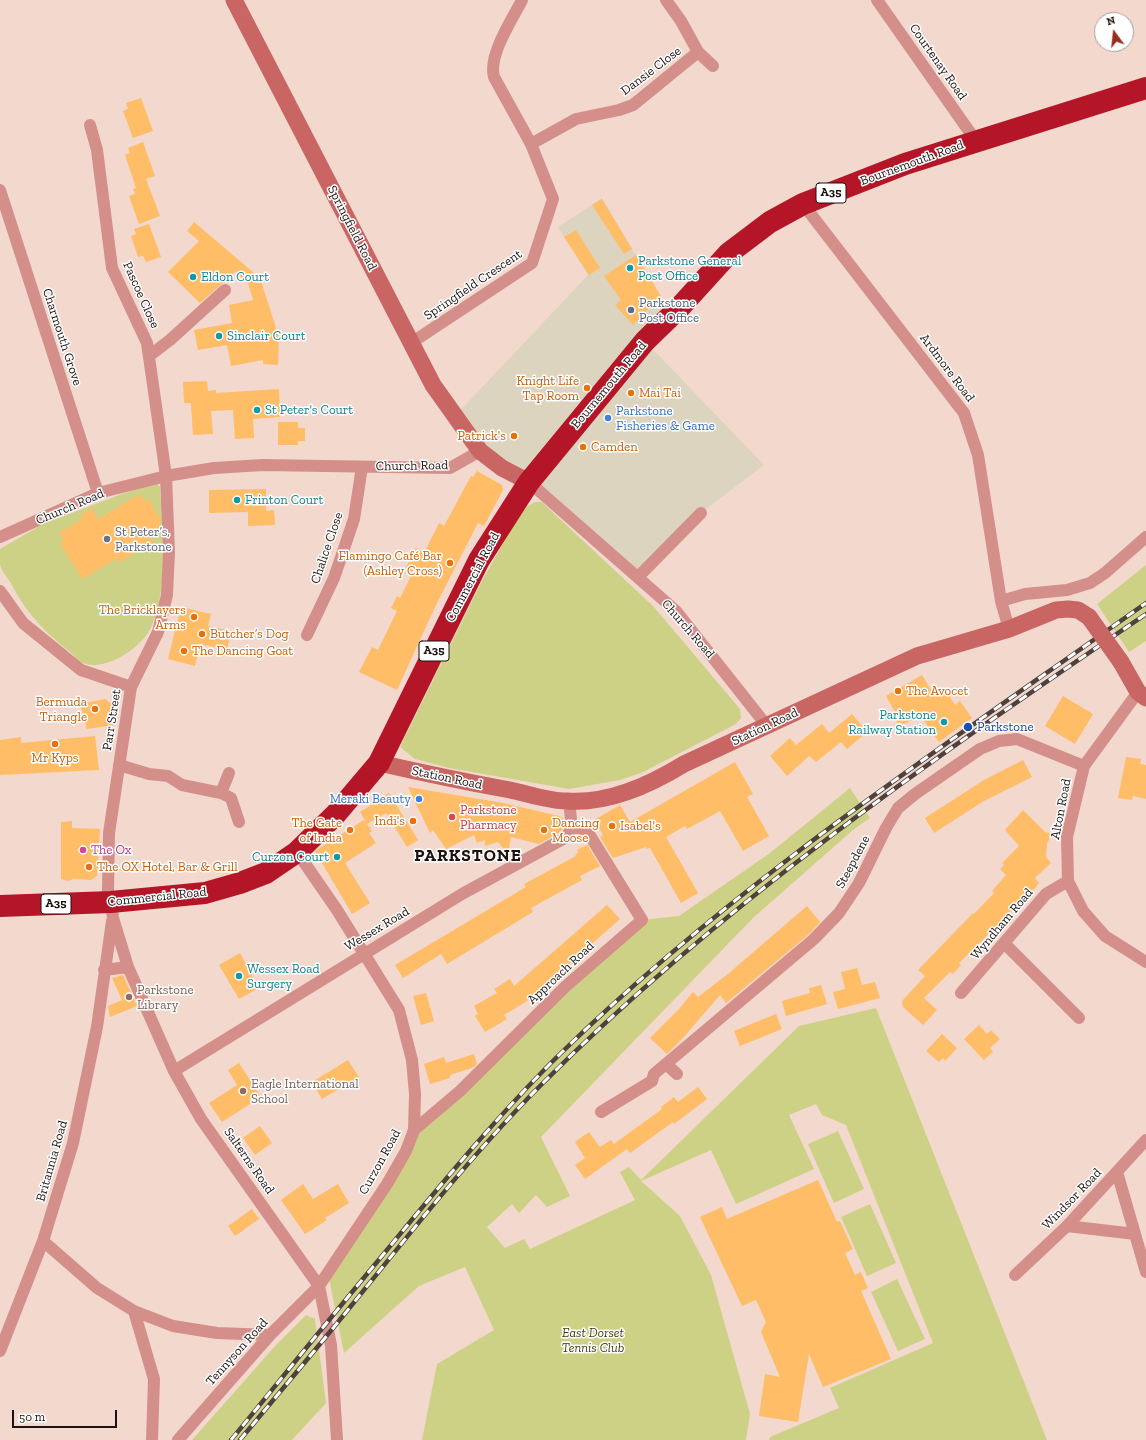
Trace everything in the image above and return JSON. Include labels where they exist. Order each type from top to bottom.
[{"type":"highway","name":"Bournemouth Road","points":[[529,482],[644,341],[680,307],[729,253],[770,222],[803,204],[905,164],[1146,88]]},
{"type":"highway","name":"Commercial Road","points":[[0,906],[112,910],[205,893],[240,883],[266,873],[298,852],[335,815],[379,763],[479,560],[529,482]]},
{"type":"street","name":"Springfield Road","points":[[234,0],[433,385],[480,451]]},
{"type":"street","name":"Springfield Crescent","points":[[411,343],[532,263],[553,199],[531,144],[494,77],[492,68],[497,51],[522,0]]},
{"type":"street","name":"Dansie Close","points":[[666,0],[681,21],[698,52],[713,66]]},
{"type":"street","name":"Courtenay Road","points":[[877,0],[976,141]]},
{"type":"street","name":"Dansie Close","points":[[531,144],[576,119],[619,110],[633,105],[698,52]]},
{"type":"street","name":"Pascoe Close","points":[[90,125],[97,150],[112,268],[147,343],[166,476]]},
{"type":"street","name":"Charmouth Grove","points":[[0,190],[98,493]]},
{"type":"street","name":"Ardmore Road","points":[[803,204],[964,413],[978,455],[1001,601],[1009,629]]},
{"type":"street","points":[[149,356],[170,340],[225,290]]},
{"type":"street","name":"Church Road","points":[[0,537],[98,493],[166,476],[214,468],[263,465],[450,468],[480,451],[502,468],[529,482],[676,611],[767,726]]},
{"type":"street","name":"Chalice Close","points":[[307,635],[334,578],[354,519],[362,467]]},
{"type":"street","name":"Parr Street","points":[[112,910],[108,891],[109,833],[131,687],[158,632],[167,595],[169,552],[166,476]]},
{"type":"street","points":[[638,578],[701,513]]},
{"type":"street","points":[[1001,601],[1025,594],[1067,590],[1090,583],[1105,573],[1146,537]]},
{"type":"street","points":[[0,592],[23,623],[81,670],[131,687]]},
{"type":"street","name":"Station Road","points":[[379,763],[428,774],[571,801],[619,794],[637,789],[917,656],[1009,629],[1056,610],[1078,610],[1089,617],[1142,695]]},
{"type":"street","name":"Alton Road","points":[[1142,695],[1084,766],[1067,837],[1068,881],[1083,911],[1105,936],[1146,962]]},
{"type":"street","name":"Steepdene","points":[[601,1112],[652,1081],[654,1074],[814,938],[839,913],[859,883],[898,808],[915,794],[980,750],[999,741],[1017,739],[1084,766]]},
{"type":"street","points":[[119,765],[149,774],[168,776],[182,785],[221,793],[231,798],[239,822]]},
{"type":"street","points":[[221,793],[229,773]]},
{"type":"street","points":[[571,801],[572,828]]},
{"type":"street","name":"Wessex Road","points":[[174,1071],[462,894],[565,838],[572,828]]},
{"type":"street","name":"Approach Road","points":[[414,1130],[460,1091],[566,986],[642,920],[589,834],[579,828],[572,828]]},
{"type":"street","name":"Curzon Road","points":[[298,852],[337,910],[396,1004],[405,1029],[413,1067],[415,1094],[414,1130],[406,1151],[387,1184],[319,1286]]},
{"type":"street","name":"Wyndham Road","points":[[961,993],[1005,944],[1046,894],[1068,881]]},
{"type":"street","name":"Salterns Road","points":[[112,910],[128,967],[174,1071],[201,1119],[319,1286],[331,1345],[338,1440]]},
{"type":"street","name":"Britannia Road","points":[[0,1352],[43,1241],[73,1143],[97,1027],[112,910]]},
{"type":"street","points":[[1005,944],[1079,1018]]},
{"type":"street","points":[[104,970],[128,967]]},
{"type":"street","points":[[666,1064],[677,1074]]},
{"type":"street","name":"Windsor Road","points":[[1015,1275],[1067,1226],[1146,1140]]},
{"type":"street","points":[[1117,1172],[1146,1272]]},
{"type":"street","points":[[1067,1226],[1135,1234]]},
{"type":"street","points":[[43,1241],[97,1288],[134,1311],[173,1326],[216,1333],[270,1335]]},
{"type":"street","name":"Tennyson Road","points":[[178,1440],[270,1335],[319,1286]]},
{"type":"street","points":[[134,1311],[154,1379],[152,1440]]},
{"type":"shaded area","points":[[602,198],[660,296],[674,313],[645,341],[764,465],[701,513],[638,577],[502,468],[455,416],[588,275],[558,227]]},
{"type":"green space","points":[[151,483],[157,483],[160,487],[163,539],[163,575],[161,592],[152,625],[142,641],[125,655],[105,663],[95,665],[86,664],[79,661],[50,635],[28,611],[1,568],[0,549],[43,524]]},
{"type":"green space","points":[[535,502],[542,502],[654,607],[740,709],[741,718],[736,724],[641,773],[620,780],[569,789],[449,768],[415,759],[400,747],[482,581],[519,515],[528,506]]},
{"type":"green space","points":[[1146,565],[1146,641],[1129,652],[1097,604]]},
{"type":"green space","name":"East Dorset Tennis Club","points":[[850,788],[870,818],[853,830],[754,917],[541,1137],[570,1196],[547,1207],[536,1195],[519,1213],[512,1204],[487,1227],[505,1248],[524,1239],[530,1249],[635,1200],[620,1172],[629,1167],[641,1180],[799,1026],[876,1008],[1047,1440],[769,1440],[770,1437],[839,1408],[830,1388],[933,1343],[846,1125],[822,1115],[816,1104],[789,1115],[814,1169],[736,1204],[711,1150],[641,1181],[680,1216],[711,1275],[750,1414],[746,1440],[422,1440],[437,1364],[494,1330],[465,1267],[419,1286],[344,1353],[328,1273],[414,1130],[642,920],[679,916],[770,853]]},
{"type":"green space","points":[[838,1131],[864,1189],[834,1203],[808,1144]]},
{"type":"green space","points":[[870,1204],[896,1263],[867,1276],[841,1217]]},
{"type":"green space","points":[[897,1279],[925,1339],[898,1351],[871,1292]]},
{"type":"green space","points":[[306,1315],[315,1319],[326,1403],[292,1440],[192,1440],[276,1345]]},
{"type":"building","points":[[141,98],[153,131],[133,138],[123,111],[128,109],[126,103]]},
{"type":"building","points":[[143,142],[155,176],[146,179],[160,216],[139,224],[129,196],[135,194],[133,189],[136,188],[125,155],[130,153],[128,148]]},
{"type":"building","points":[[602,199],[632,249],[624,254],[592,205]]},
{"type":"building","points":[[194,222],[260,278],[279,337],[278,365],[263,364],[263,360],[231,366],[227,345],[198,350],[194,330],[232,323],[229,305],[253,300],[248,283],[235,272],[200,303],[168,272],[199,241],[187,231]]},
{"type":"building","points":[[149,224],[161,257],[146,262],[143,256],[138,257],[131,236],[136,234],[134,229]]},
{"type":"building","points":[[576,230],[600,268],[589,275],[564,237]]},
{"type":"building","name":"Parkstone General Post Office","points":[[636,255],[661,296],[633,325],[615,305],[621,300],[604,276]]},
{"type":"building","name":"St Peter's Court","points":[[207,381],[208,391],[216,390],[216,393],[279,389],[280,417],[253,419],[254,438],[235,439],[233,410],[211,411],[213,434],[193,435],[191,403],[184,403],[183,382]]},
{"type":"building","points":[[278,422],[298,422],[298,428],[305,428],[305,441],[298,441],[298,445],[278,445]]},
{"type":"building","points":[[477,471],[502,485],[503,490],[484,526],[478,523],[436,605],[397,690],[359,672],[372,647],[378,650],[397,611],[391,608],[397,596],[400,598],[413,572],[405,569],[416,548],[424,553],[439,523],[444,526],[471,476],[473,477]]},
{"type":"building","name":"Frinton Court","points":[[266,489],[266,511],[274,510],[275,525],[248,526],[248,512],[209,513],[209,490]]},
{"type":"building","name":"St Peter’s, Parkstone","points":[[140,494],[144,501],[148,498],[160,519],[160,527],[149,534],[154,542],[118,563],[116,559],[82,579],[60,543],[64,540],[59,533],[82,519],[80,516],[92,508],[98,519]]},
{"type":"building","points":[[181,607],[211,614],[208,626],[231,631],[227,650],[200,644],[195,666],[168,659]]},
{"type":"building","points":[[922,675],[933,693],[944,687],[955,705],[960,701],[972,718],[939,742],[920,715],[904,724],[896,722],[898,717],[886,696]]},
{"type":"building","points":[[1063,696],[1093,714],[1075,744],[1045,726]]},
{"type":"building","points":[[105,699],[113,705],[116,717],[114,725],[87,729],[80,704]]},
{"type":"building","points":[[852,714],[867,732],[847,749],[841,742],[816,762],[809,756],[787,776],[770,756],[790,738],[796,745],[822,724],[829,733]]},
{"type":"building","points":[[95,736],[99,770],[0,775],[0,740],[21,737],[21,743]]},
{"type":"building","points":[[1126,757],[1141,759],[1140,764],[1146,765],[1146,799],[1133,796],[1132,800],[1118,798]]},
{"type":"building","points":[[1023,760],[1032,777],[984,801],[934,833],[925,818],[984,780]]},
{"type":"building","points":[[735,762],[753,794],[747,797],[769,836],[743,851],[720,811],[687,829],[685,826],[666,837],[698,893],[681,903],[650,848],[647,849],[646,847],[613,858],[600,837],[603,835],[594,820],[620,805],[630,822]]},
{"type":"building","points":[[408,787],[503,803],[559,816],[563,819],[564,826],[560,832],[539,844],[511,837],[508,854],[498,842],[485,846],[485,840],[477,843],[474,835],[446,849],[433,830],[430,833]]},
{"type":"building","points":[[389,793],[418,840],[407,847],[386,813],[367,824],[360,812]]},
{"type":"building","points":[[1023,810],[1045,832],[1050,833],[1047,843],[1046,857],[1051,863],[1035,878],[1039,883],[1035,888],[1027,896],[1025,894],[997,926],[959,963],[961,965],[953,974],[950,972],[924,998],[937,1010],[923,1025],[903,1007],[902,1001],[925,976],[918,970],[994,893],[992,891],[1006,875],[1000,869],[1004,865],[1002,863],[1019,846],[1005,830]]},
{"type":"building","name":"Curzon Court","points":[[364,820],[372,831],[369,833],[376,843],[345,863],[370,903],[352,914],[315,851]]},
{"type":"building","name":"The Ox","points":[[72,821],[72,828],[100,829],[97,876],[91,880],[73,879],[68,881],[61,879],[61,822]]},
{"type":"building","points":[[587,845],[600,866],[580,876],[582,880],[531,908],[533,912],[447,964],[441,954],[403,978],[395,965],[526,887],[524,884],[576,856],[575,855],[578,853],[577,850]]},
{"type":"building","points":[[607,905],[620,919],[566,967],[568,970],[535,1001],[532,998],[504,1015],[507,1019],[485,1032],[475,1016],[478,1014],[474,1006],[497,993],[494,989],[510,979],[514,986]]},
{"type":"building","points":[[807,906],[820,922],[809,934],[726,1003],[720,995],[683,1038],[667,1054],[650,1038],[678,1010],[693,992],[698,997],[729,973]]},
{"type":"building","name":"Wessex Road Surgery","points":[[240,953],[259,988],[239,999],[219,965]]},
{"type":"building","points":[[857,968],[862,985],[875,982],[880,998],[838,1009],[833,992],[845,989],[841,972]]},
{"type":"building","name":"Parkstone Library","points":[[123,975],[137,1006],[110,1017],[108,1006],[122,1000],[112,978]]},
{"type":"building","points":[[821,985],[827,1004],[786,1016],[782,1001],[810,993],[809,988]]},
{"type":"building","points":[[426,993],[434,1021],[421,1025],[413,996]]},
{"type":"building","points":[[776,1014],[782,1029],[740,1046],[734,1031]]},
{"type":"building","points":[[979,1025],[987,1034],[991,1030],[1000,1039],[990,1048],[993,1052],[984,1060],[964,1039]]},
{"type":"building","points":[[942,1034],[957,1048],[945,1061],[943,1058],[939,1062],[926,1051]]},
{"type":"building","points":[[474,1054],[477,1064],[474,1067],[450,1075],[450,1078],[430,1084],[424,1064],[444,1057],[446,1063]]},
{"type":"building","points":[[348,1060],[359,1077],[322,1099],[312,1082]]},
{"type":"building","name":"Eagle International School","points":[[239,1063],[261,1097],[222,1122],[209,1103],[237,1085],[228,1070]]},
{"type":"building","points":[[698,1087],[707,1099],[674,1124],[673,1122],[630,1153],[627,1149],[585,1179],[575,1165],[585,1158],[575,1142],[589,1132],[600,1147],[611,1140],[614,1144],[662,1109],[661,1107],[674,1097],[678,1102]]},
{"type":"building","points":[[260,1126],[272,1143],[255,1155],[243,1138]]},
{"type":"building","points":[[818,1180],[837,1222],[840,1221],[853,1249],[845,1253],[855,1275],[861,1272],[868,1288],[861,1291],[891,1359],[823,1387],[809,1354],[798,1422],[759,1416],[765,1374],[780,1377],[761,1332],[766,1322],[756,1300],[742,1306],[700,1217],[722,1207],[727,1219]]},
{"type":"building","points":[[303,1184],[313,1199],[338,1184],[349,1203],[325,1218],[327,1220],[305,1234],[281,1200]]},
{"type":"building","points":[[252,1209],[259,1219],[235,1236],[228,1226]]},
{"type":"railway","points":[[231,1440],[425,1204],[513,1102],[560,1054],[628,991],[698,931],[770,873],[844,817],[1146,603]]},
{"type":"railway","points":[[240,1440],[467,1165],[541,1085],[610,1019],[682,955],[756,894],[832,835],[988,722],[1146,614]]},
{"type":"place","name":"Parkstone General Post Office","points":[[630,268]]},
{"type":"place","name":"Eldon Court","points":[[193,277]]},
{"type":"place","name":"Parkstone Post Office","points":[[631,310]]},
{"type":"place","name":"Sinclair Court","points":[[219,336]]},
{"type":"place","name":"Knight Life Tap Room","points":[[587,388]]},
{"type":"place","name":"Mai Tai","points":[[631,393]]},
{"type":"place","name":"St Peter's Court","points":[[257,410]]},
{"type":"place","name":"Parkstone Fisheries & Game","points":[[608,418]]},
{"type":"place","name":"Patrick's","points":[[514,436]]},
{"type":"place","name":"Camden","points":[[583,447]]},
{"type":"place","name":"Frinton Court","points":[[237,500]]},
{"type":"place","name":"St Peter’s, Parkstone","points":[[107,539]]},
{"type":"place","name":"Flamingo Café Bar (Ashley Cross)","points":[[450,563]]},
{"type":"place","name":"The Bricklayers Arms","points":[[194,617]]},
{"type":"place","name":"Butcher’s Dog","points":[[202,634]]},
{"type":"place","name":"The Dancing Goat","points":[[184,651]]},
{"type":"place","name":"The Avocet","points":[[898,691]]},
{"type":"place","name":"Bermuda Triangle","points":[[95,709]]},
{"type":"place","name":"Parkstone Railway Station","points":[[944,722]]},
{"type":"place","name":"Parkstone","points":[[968,727]]},
{"type":"place","name":"Mr Kyps","points":[[55,744]]},
{"type":"place","name":"Meraki Beauty","points":[[419,799]]},
{"type":"place","name":"Parkstone Pharmacy","points":[[452,817]]},
{"type":"place","name":"Indi's","points":[[413,821]]},
{"type":"place","name":"Isabel's","points":[[612,826]]},
{"type":"place","name":"The Gate of India","points":[[350,830]]},
{"type":"place","name":"Dancing Moose","points":[[544,830]]},
{"type":"place","name":"The Ox","points":[[83,850]]},
{"type":"place","name":"Curzon Court","points":[[337,857]]},
{"type":"place","name":"The OX Hotel, Bar & Grill","points":[[89,867]]},
{"type":"place","name":"Wessex Road Surgery","points":[[239,976]]},
{"type":"place","name":"Parkstone Library","points":[[129,997]]},
{"type":"place","name":"Eagle International School","points":[[243,1091]]},
{"type":"district","name":"PARKSTONE","points":[[468,856]]}]
